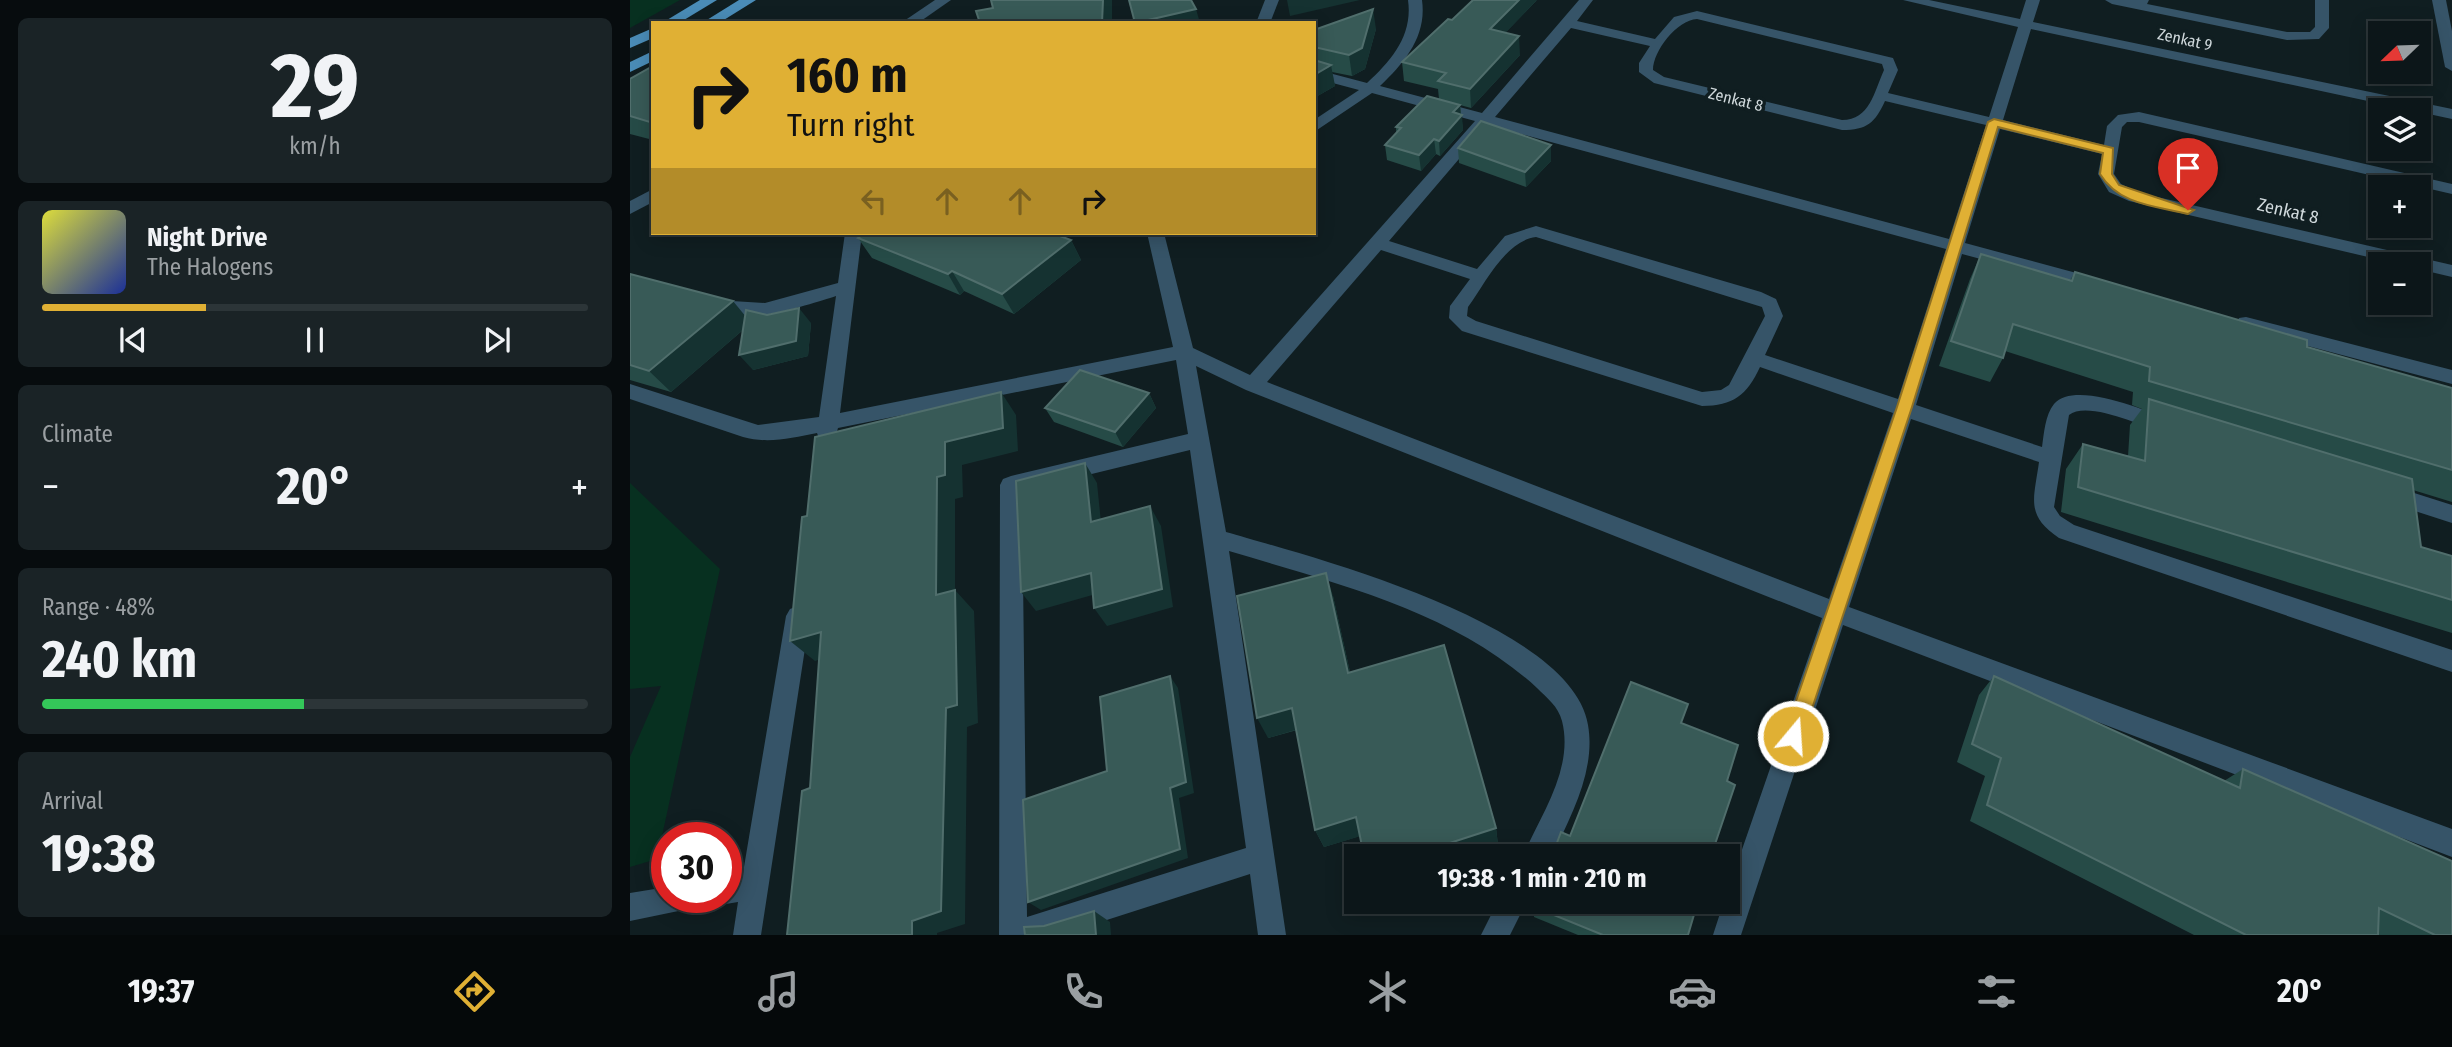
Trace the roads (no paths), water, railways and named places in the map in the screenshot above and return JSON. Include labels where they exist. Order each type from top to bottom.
[{"type":"main road","points":[[673,21],[710,0]]},
{"type":"main road","points":[[712,21],[749,0]]},
{"type":"main road","points":[[630,44],[651,33]]},
{"type":"main road","points":[[630,68],[651,56]]},
{"type":"street","points":[[911,21],[944,0]]},
{"type":"street","points":[[1264,21],[1272,0]]},
{"type":"street","points":[[1316,126],[1370,88],[1401,54],[1416,26],[1415,0]]},
{"type":"street","points":[[1253,385],[1586,0]]},
{"type":"street","name":"Zenkat 9","points":[[1910,0],[2452,114]]},
{"type":"street","points":[[1727,935],[1905,407],[2033,0]]},
{"type":"street","points":[[2112,0],[2141,3],[2287,36],[2314,36],[2322,28],[2322,0]]},
{"type":"street","points":[[2438,0],[2452,67]]},
{"type":"street","points":[[1567,23],[1658,44],[1677,18],[1684,14],[1738,24],[1888,61],[1891,70],[1880,96],[2109,150],[2115,126],[2123,118],[2139,117],[2452,189]]},
{"type":"street","name":"Zenkat 8","points":[[1658,44],[1646,62],[1646,72],[1659,80],[1842,125],[1858,125],[1870,118],[1880,96]]},
{"type":"street","points":[[1316,74],[2115,289]]},
{"type":"street","name":"Zenkat 8","points":[[2109,150],[2106,174],[2115,188],[2135,197],[2452,271]]},
{"type":"street","points":[[630,209],[651,195]]},
{"type":"street","points":[[1522,232],[1536,232],[1755,296],[1770,303],[1774,316],[1754,358],[1739,390],[1723,399],[1702,399],[1469,326],[1458,318],[1459,306],[1511,238],[1522,232]]},
{"type":"street","points":[[822,463],[853,235]]},
{"type":"street","points":[[1155,235],[1184,352],[1216,538],[1263,856],[1272,935]]},
{"type":"street","points":[[1378,243],[1480,276]]},
{"type":"street","points":[[703,302],[734,312],[754,312],[846,287]]},
{"type":"street","points":[[2223,317],[2452,377]]},
{"type":"street","points":[[630,391],[758,433],[781,432],[1184,352],[1253,385],[1835,612],[2452,843]]},
{"type":"street","points":[[1754,358],[2050,458]]},
{"type":"street","points":[[2190,433],[2085,401],[2070,402],[2062,410],[2050,458],[2043,508],[2052,522],[2067,532],[2452,661]]},
{"type":"street","points":[[1198,440],[1011,485],[1015,935],[1263,856]]},
{"type":"street","points":[[2373,490],[2452,514]]},
{"type":"street","points":[[1216,538],[1337,575],[1434,611],[1495,643],[1542,674],[1569,704],[1576,739],[1570,789],[1543,844]]},
{"type":"street","points":[[747,935],[800,599]]},
{"type":"street","points":[[742,888],[754,886]]},
{"type":"street","points":[[630,907],[651,904]]},
{"type":"street","points":[[1495,935],[1506,914]]}]
